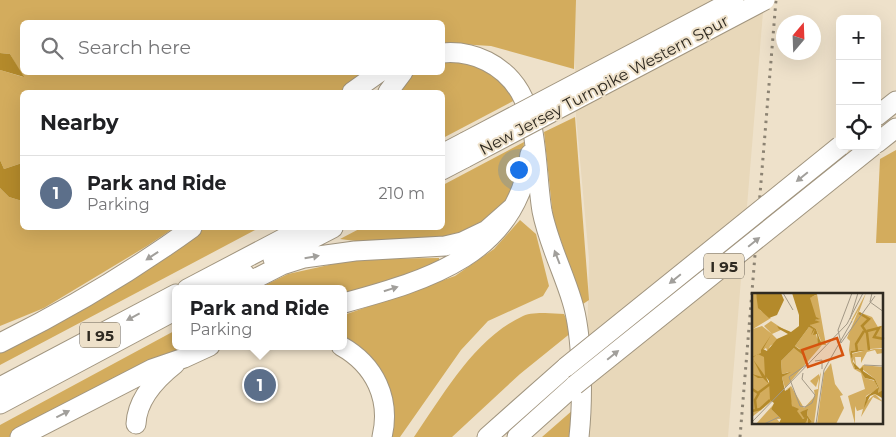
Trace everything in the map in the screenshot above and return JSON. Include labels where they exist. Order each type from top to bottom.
[{"type":"highway","name":"New Jersey Turnpike Western Spur","points":[[445,167],[465,150],[734,0]]},
{"type":"highway","name":"New Jersey Turnpike Western Spur","points":[[445,153],[465,150],[764,0]]},
{"type":"highway","points":[[445,53],[458,52],[477,56],[501,70],[520,92],[528,115],[537,156],[545,222],[573,303],[578,333],[581,409],[579,437]]},
{"type":"highway","points":[[355,90],[376,75]]},
{"type":"highway","points":[[390,90],[401,75]]},
{"type":"highway","points":[[881,113],[896,101]]},
{"type":"highway","points":[[881,140],[896,128]]},
{"type":"highway","points":[[347,302],[397,288],[453,264],[472,252],[494,234],[504,223],[512,208],[526,174],[532,131]]},
{"type":"highway","name":"I 95","points":[[487,437],[566,367],[836,149]]},
{"type":"highway","name":"I 95","points":[[517,437],[575,385],[868,150]]},
{"type":"highway","points":[[243,285],[282,265],[304,258],[375,250],[446,246],[462,242],[487,230],[512,208]]},
{"type":"highway","points":[[0,343],[107,285],[189,230]]},
{"type":"highway","points":[[191,285],[236,253],[275,230]]},
{"type":"highway","name":"I 95","points":[[194,285],[299,230]]},
{"type":"highway","points":[[225,285],[329,230]]},
{"type":"highway","name":"I 95","points":[[0,387],[172,296]]},
{"type":"highway","name":"I 95","points":[[0,404],[172,312]]},
{"type":"highway","points":[[147,326],[172,317]]},
{"type":"highway","points":[[20,437],[152,369],[203,350]]},
{"type":"highway","points":[[347,350],[362,361],[379,384],[385,412],[382,437]]},
{"type":"highway","points":[[136,424],[138,409],[148,392],[166,372],[184,358]]},
{"type":"highway","points":[[0,383],[23,375]]},
{"type":"shaded area","points":[[0,0],[576,0],[574,69],[491,46],[445,43],[445,20],[20,20],[20,72],[10,54],[0,53]]},
{"type":"shaded area","points":[[574,0],[764,0],[728,437],[585,437],[589,259],[576,116]]},
{"type":"shaded area","points":[[0,53],[10,54],[20,70],[20,75],[24,77],[0,70]]},
{"type":"shaded area","points":[[455,58],[493,70],[517,99],[445,137],[445,90],[395,90],[409,75],[445,75],[445,60]]},
{"type":"shaded area","points":[[0,70],[23,77],[22,75],[361,75],[343,90],[20,90],[20,164],[4,169],[0,160]]},
{"type":"shaded area","points":[[575,117],[589,300],[583,304],[553,218],[544,132]]},
{"type":"shaded area","points":[[524,142],[523,162],[515,187],[502,206],[484,225],[462,236],[379,244],[340,239],[357,230],[445,230],[445,184]]},
{"type":"shaded area","points":[[896,150],[896,243],[876,243],[880,159]]},
{"type":"shaded area","points":[[0,160],[4,169],[20,164],[20,200],[9,197],[0,188]]},
{"type":"shaded area","points":[[0,188],[9,197],[20,200],[20,230],[171,230],[44,308],[0,326]]},
{"type":"shaded area","points":[[520,220],[536,234],[549,286],[543,296],[488,321],[461,350],[400,437],[388,437],[388,403],[347,346],[347,314],[455,276],[494,249]]},
{"type":"shaded area","points":[[194,230],[255,230],[0,365],[0,349]]},
{"type":"shaded area","points":[[439,258],[439,264],[347,298],[347,285],[265,285],[288,274],[356,259]]},
{"type":"shaded area","points":[[545,313],[564,314],[572,332],[520,374],[452,437],[414,437],[461,369],[475,353],[505,326],[523,316]]},
{"type":"shaded area","points":[[172,332],[172,350],[186,350],[9,437],[0,437],[0,425]]},
{"type":"shaded area","points":[[574,409],[574,437],[542,437]]},
{"type":"railway","points":[[740,437],[776,0]]},
{"type":"place","name":"Park and Ride","points":[[260,385]]}]
